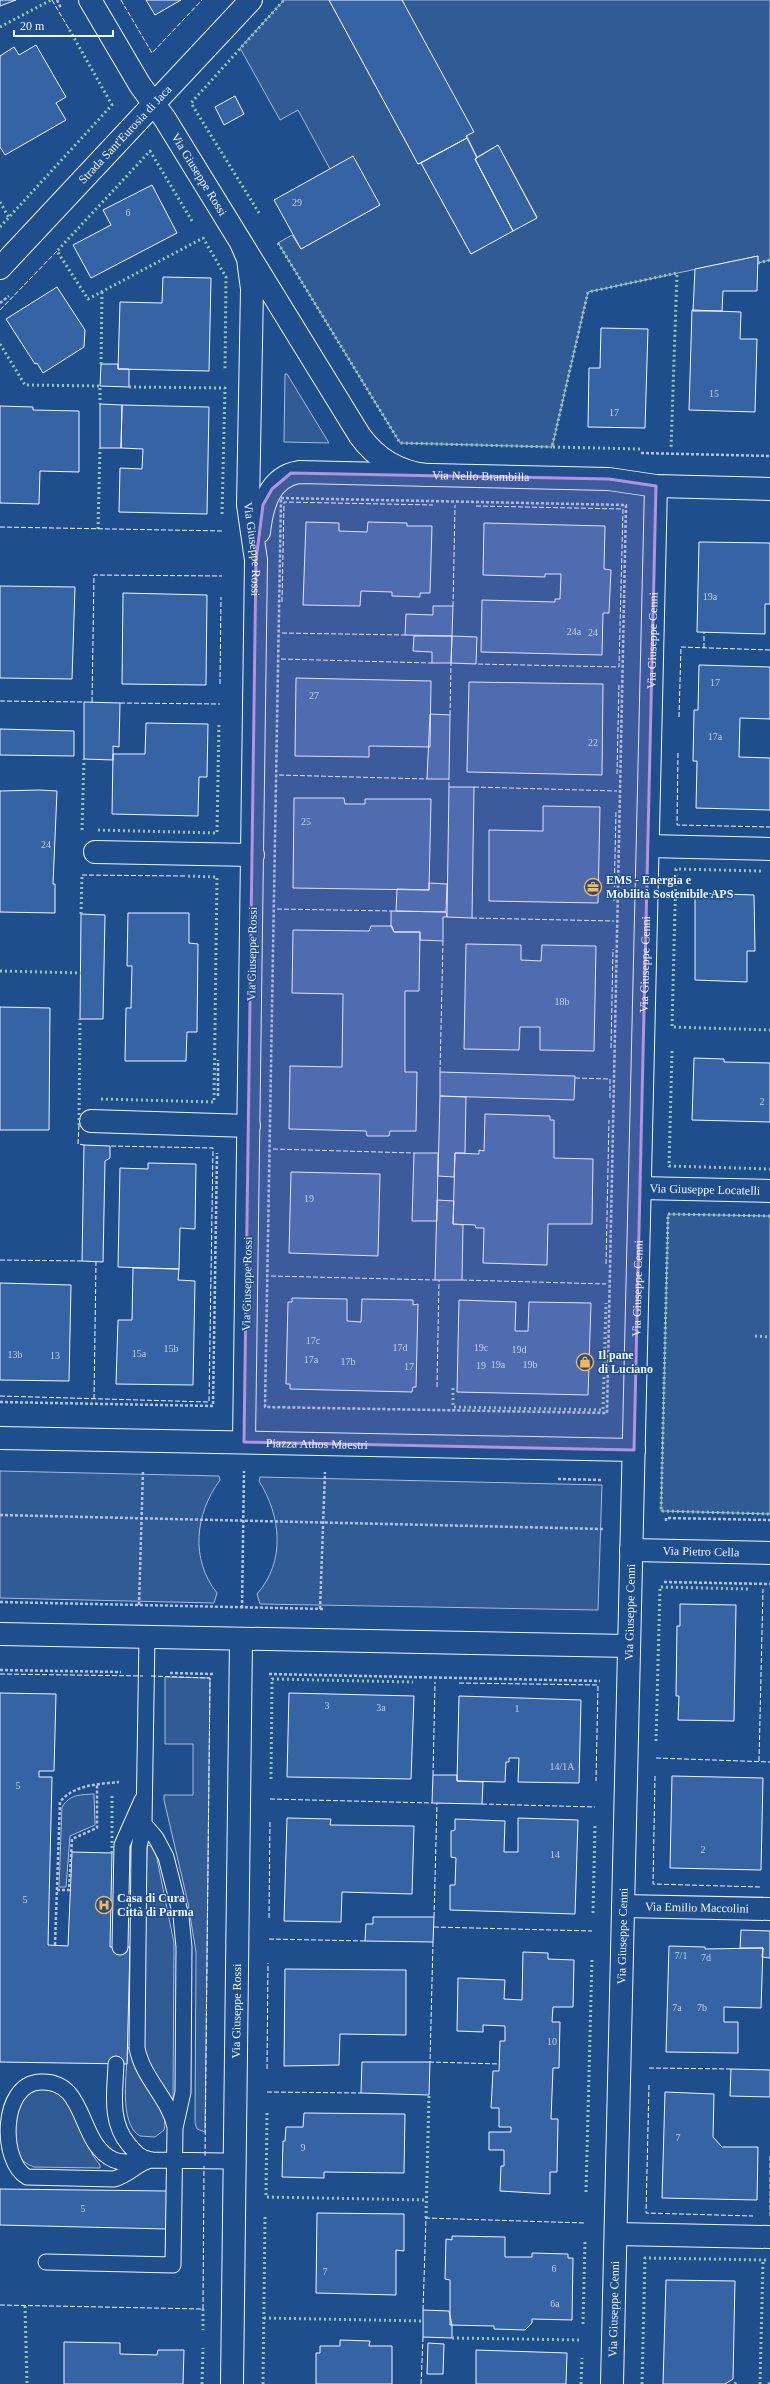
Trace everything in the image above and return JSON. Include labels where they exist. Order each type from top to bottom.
[{"type":"street","name":"Via Giuseppe Rossi","points":[[90,0],[137,80],[155,104],[364,441],[378,456],[391,464],[411,472],[426,475]]},
{"type":"street","name":"Strada Sant'Eurosia di Jaca","points":[[0,268],[251,0]]},
{"type":"street","name":"Via Giuseppe Rossi","points":[[242,245],[248,259],[252,289],[248,505],[256,560],[244,1442]]},
{"type":"street","name":"Via Nello Brambilla","points":[[256,560],[263,505],[272,488],[291,473],[308,472],[609,479],[656,486],[770,489]]},
{"type":"street","name":"Via Giuseppe Cenni","points":[[612,2384],[656,486]]},
{"type":"street","points":[[648,846],[770,849]]},
{"type":"street","points":[[95,852],[253,855]]},
{"type":"street","points":[[91,1121],[249,1126]]},
{"type":"street","name":"Via Giuseppe Locatelli","points":[[640,1188],[770,1191]]},
{"type":"street","name":"Piazza Athos Maestri","points":[[0,1438],[634,1450]]},
{"type":"street","name":"Via Pietro Cella","points":[[631,1550],[770,1553]]},
{"type":"street","points":[[0,1634],[629,1646]]},
{"type":"street","name":"Via Giuseppe Rossi","points":[[232,2384],[241,1639]]},
{"type":"street","name":"Via Emilio Maccolini","points":[[623,1906],[770,1909]]},
{"type":"street","points":[[616,2234],[770,2237]]},
{"type":"lane","points":[[147,1637],[144,1824],[139,1847],[137,2048],[141,2066],[169,2110],[175,2128]]},
{"type":"lane","points":[[120,1947],[122,1845],[145,1794]]},
{"type":"lane","points":[[46,2262],[173,2266],[175,2128],[183,2092],[184,1947],[181,1916],[166,1857],[156,1838],[144,1824]]},
{"type":"lane","points":[[116,2064],[115,2115],[119,2131],[136,2153],[144,2158],[153,2160]]},
{"type":"lane","points":[[153,2160],[142,2163],[126,2176],[114,2179],[27,2177],[14,2170],[4,2156],[1,2137],[2,2113],[10,2098],[22,2087],[40,2082],[54,2083],[70,2093],[94,2141],[108,2157],[125,2163],[142,2160],[153,2160],[174,2160],[204,2160],[234,2161]]},
{"type":"path","points":[[57,0],[64,13]]},
{"type":"path","points":[[0,303],[12,292]]},
{"type":"path","points":[[636,453],[770,456]]},
{"type":"path","points":[[281,498],[626,505],[606,1413],[326,1408],[265,1407],[281,498]]},
{"type":"path","points":[[0,1402],[213,1406],[218,1053]]},
{"type":"path","points":[[320,1640],[326,1408]]},
{"type":"path","points":[[241,1639],[244,1442]]},
{"type":"path","points":[[139,1605],[143,1470]]},
{"type":"path","points":[[0,1514],[604,1529],[604,1537]]},
{"type":"path","points":[[666,1518],[770,1520]]},
{"type":"path","points":[[664,1582],[770,1584]]},
{"type":"path","points":[[0,1602],[328,1610]]},
{"type":"path","points":[[268,1682],[268,1674],[602,1682]]},
{"type":"path","points":[[55,1945],[60,1802],[66,1794],[97,1784],[119,1782]]},
{"type":"path","points":[[57,1890],[69,1890],[72,1839],[97,1828],[97,1784]]},
{"type":"highlighted area","points":[[291,473],[609,479],[656,486],[634,1450],[244,1442],[256,560],[263,505],[272,489]]},
{"type":"shaded area","points":[[284,0],[329,0],[418,164],[421,163],[471,254],[537,217],[498,145],[477,157],[402,0],[770,0],[770,260],[758,263],[758,256],[588,292],[552,447],[400,443],[278,243],[292,235],[301,249],[380,205],[330,169],[298,110],[280,120],[240,48]]},
{"type":"shaded area","points":[[285,374],[287,374],[329,443],[284,442]]},
{"type":"shaded area","points":[[668,1214],[770,1216],[770,1514],[661,1511]]},
{"type":"shaded area","points":[[0,1471],[219,1476],[220,1480],[205,1507],[199,1536],[199,1551],[203,1566],[208,1580],[217,1593],[214,1603],[0,1598]]},
{"type":"shaded area","points":[[260,1477],[602,1485],[598,1610],[260,1604],[257,1594],[273,1567],[277,1538],[276,1523],[272,1509],[259,1481]]},
{"type":"shaded area","points":[[165,1677],[210,1678],[205,2132],[197,2129],[195,2123],[196,1952],[188,1903],[164,1800],[164,1795],[193,1795],[193,1744],[165,1744]]},
{"type":"shaded area","points":[[94,1794],[95,1825],[70,1836],[66,1887],[59,1887],[62,1807],[72,1797]]},
{"type":"shaded area","points":[[149,1845],[155,1849],[174,1943],[173,2099],[170,2099],[145,2057],[143,2037],[147,1847]]},
{"type":"shaded area","points":[[128,2047],[135,2068],[160,2105],[163,2113],[165,2121],[164,2130],[155,2137],[140,2136],[133,2130],[129,2120],[125,2096]]},
{"type":"shaded area","points":[[38,2089],[53,2090],[68,2104],[74,2113],[88,2146],[100,2165],[100,2168],[34,2167],[24,2162],[18,2155],[14,2146],[14,2127],[20,2098]]},
{"type":"building","points":[[0,0],[16,0],[0,6]]},
{"type":"building","points":[[146,0],[181,0],[155,15]]},
{"type":"building","points":[[329,0],[402,0],[474,132],[466,136],[467,138],[418,164]]},
{"type":"building","points":[[36,45],[66,97],[56,103],[66,120],[5,155],[0,147],[0,56],[14,47],[19,55]]},
{"type":"building","points":[[235,96],[244,114],[224,125],[215,107]]},
{"type":"building","points":[[467,138],[477,158],[475,159],[513,231],[471,254],[421,163]]},
{"type":"building","points":[[498,145],[537,218],[513,231],[475,159]]},
{"type":"building","points":[[353,156],[380,205],[301,249],[274,200]]},
{"type":"building","points":[[152,185],[177,233],[91,278],[73,245],[111,225],[103,210]]},
{"type":"building","points":[[758,256],[757,291],[723,291],[722,311],[693,311],[695,269]]},
{"type":"building","points":[[163,277],[211,278],[209,371],[118,369],[120,302],[162,303]]},
{"type":"building","points":[[57,287],[85,330],[84,347],[43,373],[37,363],[35,364],[6,319]]},
{"type":"building","points":[[692,310],[741,312],[740,339],[757,339],[755,412],[689,410]]},
{"type":"building","points":[[601,328],[648,329],[645,428],[588,427],[589,368],[600,368]]},
{"type":"building","points":[[101,364],[118,364],[118,369],[129,369],[129,387],[100,386]]},
{"type":"building","points":[[100,404],[122,405],[121,448],[100,448]]},
{"type":"building","points":[[122,405],[209,407],[207,514],[119,512],[120,468],[142,469],[143,449],[121,448]]},
{"type":"building","points":[[0,406],[33,407],[33,410],[79,411],[79,472],[40,471],[39,504],[0,503]]},
{"type":"building","points":[[306,522],[339,523],[339,531],[367,532],[368,522],[407,523],[407,526],[432,526],[430,593],[420,593],[420,597],[392,596],[392,592],[361,591],[360,606],[303,605]]},
{"type":"building","points":[[484,523],[605,526],[604,569],[611,570],[609,613],[603,613],[602,655],[481,652],[482,600],[555,602],[555,599],[560,599],[561,574],[545,574],[545,577],[483,575]]},
{"type":"building","points":[[699,542],[770,543],[770,604],[765,604],[765,634],[697,632]]},
{"type":"building","points":[[0,586],[75,587],[72,679],[0,678]]},
{"type":"building","points":[[123,593],[207,595],[206,685],[122,684]]},
{"type":"building","points":[[433,606],[453,606],[452,636],[405,635],[406,614],[433,615]]},
{"type":"building","points":[[414,636],[452,636],[451,663],[432,663],[432,652],[413,651]]},
{"type":"building","points":[[452,636],[477,637],[476,664],[451,663]]},
{"type":"building","points":[[699,665],[770,667],[770,719],[740,718],[739,757],[770,758],[770,810],[696,808],[697,761],[693,761],[694,710],[698,710]]},
{"type":"building","points":[[296,678],[431,681],[430,747],[369,746],[369,757],[295,756]]},
{"type":"building","points":[[469,682],[603,684],[602,775],[467,772]]},
{"type":"building","points":[[84,702],[120,703],[119,747],[113,746],[113,760],[84,759]]},
{"type":"building","points":[[430,714],[450,715],[449,779],[427,779]]},
{"type":"building","points":[[146,723],[208,724],[207,777],[199,777],[198,816],[112,814],[113,754],[145,754]]},
{"type":"building","points":[[0,729],[74,731],[74,756],[0,755]]},
{"type":"building","points":[[449,787],[474,787],[472,918],[447,917]]},
{"type":"building","points":[[0,791],[57,791],[53,884],[55,884],[55,913],[0,912]]},
{"type":"building","points":[[294,798],[344,798],[345,804],[365,804],[365,799],[431,799],[429,890],[293,888]]},
{"type":"building","points":[[543,806],[600,807],[598,903],[489,901],[489,830],[543,831]]},
{"type":"building","points":[[429,883],[447,884],[446,912],[396,911],[397,889],[429,890]]},
{"type":"building","points":[[695,893],[754,895],[755,951],[747,951],[747,982],[695,980]]},
{"type":"building","points":[[391,911],[446,912],[447,917],[443,917],[443,941],[420,940],[420,932],[394,932],[391,926]]},
{"type":"building","points":[[128,913],[189,913],[189,943],[198,944],[197,1032],[187,1032],[186,1061],[125,1061],[126,1008],[131,1008],[132,966],[127,966]]},
{"type":"building","points":[[81,914],[105,915],[103,1019],[80,1019]]},
{"type":"building","points":[[371,926],[392,926],[394,932],[420,932],[419,991],[405,991],[405,1072],[417,1072],[416,1131],[390,1131],[389,1136],[367,1136],[366,1131],[289,1129],[290,1066],[342,1067],[343,994],[292,993],[293,930],[369,931]]},
{"type":"building","points":[[466,944],[521,945],[521,960],[541,961],[542,945],[596,946],[594,1051],[540,1050],[540,1027],[520,1027],[519,1050],[464,1049]]},
{"type":"building","points":[[0,1007],[50,1008],[49,1130],[0,1130]]},
{"type":"building","points":[[694,1058],[724,1059],[724,1062],[770,1063],[770,1122],[692,1120]]},
{"type":"building","points":[[440,1072],[575,1076],[574,1100],[440,1096]]},
{"type":"building","points":[[440,1096],[466,1097],[465,1153],[455,1153],[454,1177],[438,1176]]},
{"type":"building","points":[[485,1114],[550,1116],[550,1120],[554,1120],[554,1158],[593,1159],[592,1224],[548,1224],[547,1265],[483,1263],[484,1228],[476,1228],[475,1225],[453,1224],[455,1153],[479,1154],[479,1150],[484,1151]]},
{"type":"building","points":[[84,1145],[110,1146],[110,1158],[105,1161],[103,1262],[82,1261]]},
{"type":"building","points":[[414,1153],[438,1153],[437,1221],[412,1221]]},
{"type":"building","points":[[148,1163],[196,1164],[195,1229],[180,1228],[179,1269],[118,1267],[120,1168],[148,1169]]},
{"type":"building","points":[[291,1172],[380,1174],[378,1256],[289,1253]]},
{"type":"building","points":[[437,1200],[454,1201],[453,1224],[463,1225],[462,1280],[435,1280]]},
{"type":"building","points":[[133,1268],[179,1269],[178,1280],[195,1281],[193,1385],[116,1384],[118,1320],[132,1320]]},
{"type":"building","points":[[0,1283],[71,1285],[69,1381],[0,1380]]},
{"type":"building","points":[[292,1298],[347,1299],[347,1321],[361,1322],[362,1299],[413,1300],[413,1305],[418,1304],[416,1387],[413,1387],[412,1392],[290,1389],[290,1384],[286,1384],[288,1302],[292,1302]]},
{"type":"building","points":[[459,1300],[516,1302],[515,1331],[528,1331],[529,1302],[591,1303],[588,1395],[457,1392]]},
{"type":"building","points":[[680,1604],[736,1605],[734,1721],[678,1720],[679,1696],[676,1696],[677,1626],[680,1626]]},
{"type":"building","points":[[0,1693],[56,1694],[54,1771],[39,1771],[39,1777],[52,1777],[48,1945],[68,1946],[72,1852],[112,1853],[110,1947],[130,1947],[127,2064],[0,2062]]},
{"type":"building","points":[[289,1693],[414,1696],[411,1779],[287,1777]]},
{"type":"building","points":[[459,1696],[581,1700],[579,1783],[518,1782],[519,1758],[509,1758],[509,1762],[506,1762],[505,1782],[457,1781]]},
{"type":"building","points":[[433,1775],[457,1775],[457,1781],[483,1782],[482,1804],[432,1803]]},
{"type":"building","points":[[672,1776],[763,1778],[761,1870],[670,1868]]},
{"type":"building","points":[[287,1818],[331,1819],[330,1825],[414,1826],[412,1894],[342,1892],[341,1922],[284,1921]]},
{"type":"building","points":[[518,1818],[578,1820],[575,1914],[450,1910],[450,1885],[455,1885],[456,1858],[451,1857],[451,1831],[455,1830],[455,1819],[505,1821],[504,1852],[518,1852]]},
{"type":"building","points":[[373,1917],[434,1917],[433,1942],[365,1941],[366,1924],[373,1924]]},
{"type":"building","points":[[741,1930],[770,1931],[770,1958],[762,1957],[763,1948],[740,1948]]},
{"type":"building","points":[[669,1946],[705,1947],[705,1949],[763,1948],[761,2008],[724,2007],[724,2022],[738,2022],[738,2053],[666,2052]]},
{"type":"building","points":[[523,1952],[548,1953],[548,1959],[574,1960],[573,2007],[553,2007],[552,2022],[560,2022],[559,2068],[553,2068],[551,2119],[558,2119],[557,2172],[550,2172],[550,2194],[500,2191],[501,2166],[504,2166],[504,2150],[489,2150],[489,2132],[511,2132],[511,2127],[499,2127],[499,2108],[491,2108],[493,2071],[499,2071],[500,2041],[505,2041],[505,2026],[483,2025],[483,2032],[457,2031],[458,1978],[505,1980],[504,1999],[522,2000]]},
{"type":"building","points":[[285,1969],[406,1970],[406,2035],[340,2034],[339,2065],[284,2066]]},
{"type":"building","points":[[362,2062],[430,2062],[429,2095],[361,2093]]},
{"type":"building","points":[[731,2069],[770,2070],[770,2097],[730,2096]]},
{"type":"building","points":[[665,2092],[714,2094],[713,2137],[722,2147],[758,2147],[757,2200],[662,2198]]},
{"type":"building","points":[[304,2113],[405,2114],[404,2173],[324,2172],[324,2178],[282,2177],[283,2141],[285,2141],[286,2127],[303,2127]]},
{"type":"building","points":[[0,2189],[167,2191],[166,2229],[0,2225]]},
{"type":"building","points":[[317,2213],[404,2214],[404,2251],[396,2250],[396,2295],[316,2293]]},
{"type":"building","points":[[452,2236],[505,2237],[505,2257],[532,2257],[532,2253],[568,2254],[568,2258],[573,2258],[572,2320],[532,2319],[532,2323],[525,2330],[494,2329],[494,2326],[450,2325],[450,2280],[445,2279],[446,2239],[452,2240]]},
{"type":"building","points":[[666,2280],[735,2281],[733,2379],[725,2384],[663,2384]]},
{"type":"building","points":[[423,2310],[449,2311],[452,2325],[452,2338],[423,2337]]},
{"type":"building","points":[[340,2340],[370,2341],[369,2346],[392,2346],[392,2384],[316,2384],[316,2353],[320,2353],[320,2346],[340,2346]]},
{"type":"building","points":[[64,2342],[120,2343],[120,2354],[157,2355],[158,2350],[184,2350],[183,2384],[64,2384]]},
{"type":"building","points":[[428,2343],[444,2344],[443,2374],[427,2374]]},
{"type":"building","points":[[476,2350],[567,2353],[566,2384],[476,2384]]},
{"type":"hedge","points":[[0,27],[51,0]]},
{"type":"hedge","points":[[259,213],[191,103],[284,0]]},
{"type":"hedge","points":[[0,227],[112,105],[69,29]]},
{"type":"hedge","points":[[192,221],[150,151],[57,251],[88,299],[203,238],[226,277],[225,370]]},
{"type":"hedge","points":[[0,202],[9,218]]},
{"type":"hedge","points":[[278,243],[400,443],[552,447]]},
{"type":"hedge","points":[[758,263],[770,260]]},
{"type":"hedge","points":[[640,449],[552,447],[588,292],[677,273],[671,449]]},
{"type":"hedge","points":[[101,364],[102,291]]},
{"type":"hedge","points":[[0,344],[25,385],[100,386],[100,404]]},
{"type":"hedge","points":[[129,387],[225,388],[222,514]]},
{"type":"hedge","points":[[98,529],[100,448]]},
{"type":"hedge","points":[[98,830],[217,833],[219,723]]},
{"type":"hedge","points":[[82,830],[84,759]]},
{"type":"hedge","points":[[761,871],[676,869],[672,1027],[770,1030]]},
{"type":"hedge","points":[[81,914],[82,875]]},
{"type":"hedge","points":[[101,1099],[214,1102],[217,877],[185,876]]},
{"type":"hedge","points":[[0,971],[81,973]]},
{"type":"hedge","points":[[79,1125],[80,1019]]},
{"type":"hedge","points":[[672,1051],[669,1166],[770,1169]]},
{"type":"hedge","points":[[770,1216],[668,1214],[661,1511],[770,1514]]},
{"type":"hedge","points":[[453,1388],[453,1407],[603,1410],[606,1303]]},
{"type":"hedge","points":[[755,1336],[770,1337]]},
{"type":"hedge","points":[[656,1741],[660,1587],[749,1589]]},
{"type":"hedge","points":[[271,1779],[272,1679],[413,1682]]},
{"type":"hedge","points":[[112,1796],[112,1853]]},
{"type":"hedge","points":[[593,1913],[595,1824]]},
{"type":"hedge","points":[[586,2192],[592,1958]]},
{"type":"hedge","points":[[426,2218],[429,2095]]},
{"type":"hedge","points":[[267,2113],[266,2197],[426,2200]]},
{"type":"hedge","points":[[263,2384],[265,2217]]},
{"type":"hedge","points":[[583,2324],[585,2240]]},
{"type":"hedge","points":[[642,2384],[645,2258],[763,2260]]},
{"type":"hedge","points":[[760,2384],[763,2260],[769,2260]]},
{"type":"hedge","points":[[25,2306],[27,2384]]},
{"type":"hedge","points":[[203,2309],[203,2330]]},
{"type":"hedge","points":[[264,2318],[423,2321]]},
{"type":"hedge","points":[[452,2338],[582,2340]]},
{"type":"hedge","points":[[202,2384],[203,2348]]},
{"type":"hedge","points":[[581,2384],[582,2358]]},
{"type":"fence","points":[[52,0],[69,29]]},
{"type":"fence","points":[[121,0],[152,53],[202,0]]},
{"type":"fence","points":[[0,310],[57,251]]},
{"type":"fence","points":[[282,602],[284,502],[433,505]]},
{"type":"fence","points":[[453,606],[455,505]]},
{"type":"fence","points":[[476,506],[623,509],[619,667],[476,664]]},
{"type":"fence","points":[[0,527],[223,531]]},
{"type":"fence","points":[[92,702],[94,575],[222,576]]},
{"type":"fence","points":[[220,684],[221,597]]},
{"type":"fence","points":[[704,632],[704,648]]},
{"type":"fence","points":[[282,633],[405,635]]},
{"type":"fence","points":[[679,717],[681,647],[770,650]]},
{"type":"fence","points":[[281,659],[432,663]]},
{"type":"fence","points":[[450,715],[451,663]]},
{"type":"fence","points":[[617,774],[619,685]]},
{"type":"fence","points":[[0,701],[84,702]]},
{"type":"fence","points":[[120,703],[220,704]]},
{"type":"fence","points":[[678,753],[677,825],[770,827]]},
{"type":"fence","points":[[279,775],[427,779]]},
{"type":"fence","points":[[449,779],[449,787]]},
{"type":"fence","points":[[474,787],[617,791]]},
{"type":"fence","points":[[614,901],[616,811]]},
{"type":"fence","points":[[82,875],[185,876]]},
{"type":"fence","points":[[277,909],[391,911]]},
{"type":"fence","points":[[472,918],[614,921]]},
{"type":"fence","points":[[440,1072],[443,941]]},
{"type":"fence","points":[[611,1048],[613,949]]},
{"type":"fence","points":[[575,1078],[610,1079],[610,1099]]},
{"type":"fence","points":[[606,1264],[609,1120]]},
{"type":"fence","points":[[79,1125],[78,1144],[84,1145]]},
{"type":"fence","points":[[0,1396],[209,1402],[213,1148],[110,1146]]},
{"type":"fence","points":[[273,1149],[414,1153]]},
{"type":"fence","points":[[0,1260],[82,1261]]},
{"type":"fence","points":[[94,1399],[96,1262]]},
{"type":"fence","points":[[271,1276],[435,1280]]},
{"type":"fence","points":[[437,1387],[439,1280]]},
{"type":"fence","points":[[462,1280],[606,1284]]},
{"type":"fence","points":[[759,1761],[763,1589]]},
{"type":"fence","points":[[0,1674],[143,1676]]},
{"type":"fence","points":[[151,1676],[210,1678],[205,2156]]},
{"type":"fence","points":[[433,1775],[435,1682]]},
{"type":"fence","points":[[459,1683],[598,1685],[596,1781]]},
{"type":"fence","points":[[656,1758],[770,1762]]},
{"type":"fence","points":[[655,1776],[653,1884],[760,1887]]},
{"type":"fence","points":[[270,1799],[432,1803]]},
{"type":"fence","points":[[434,1917],[437,1803]]},
{"type":"fence","points":[[482,1804],[595,1807]]},
{"type":"fence","points":[[269,1918],[270,1820]]},
{"type":"fence","points":[[434,1927],[592,1931]]},
{"type":"fence","points":[[269,1939],[365,1941]]},
{"type":"fence","points":[[433,1942],[430,2062],[499,2064]]},
{"type":"fence","points":[[267,2069],[268,1963]]},
{"type":"fence","points":[[649,2068],[731,2069]]},
{"type":"fence","points":[[649,2085],[646,2213],[753,2216]]},
{"type":"fence","points":[[267,2092],[361,2093]]},
{"type":"fence","points":[[770,2156],[770,2216]]},
{"type":"fence","points":[[0,2305],[203,2309],[204,2166]]},
{"type":"fence","points":[[423,2310],[426,2218],[585,2223]]},
{"type":"fence","points":[[421,2384],[423,2337]]},
{"type":"place","name":"EMS - Energia e Mobilità Sostenibile APS","points":[[593,887]]},
{"type":"place","name":"Il pane di Luciano","points":[[585,1362]]},
{"type":"place","name":"Casa di Cura Città di Parma","points":[[104,1905]]}]
